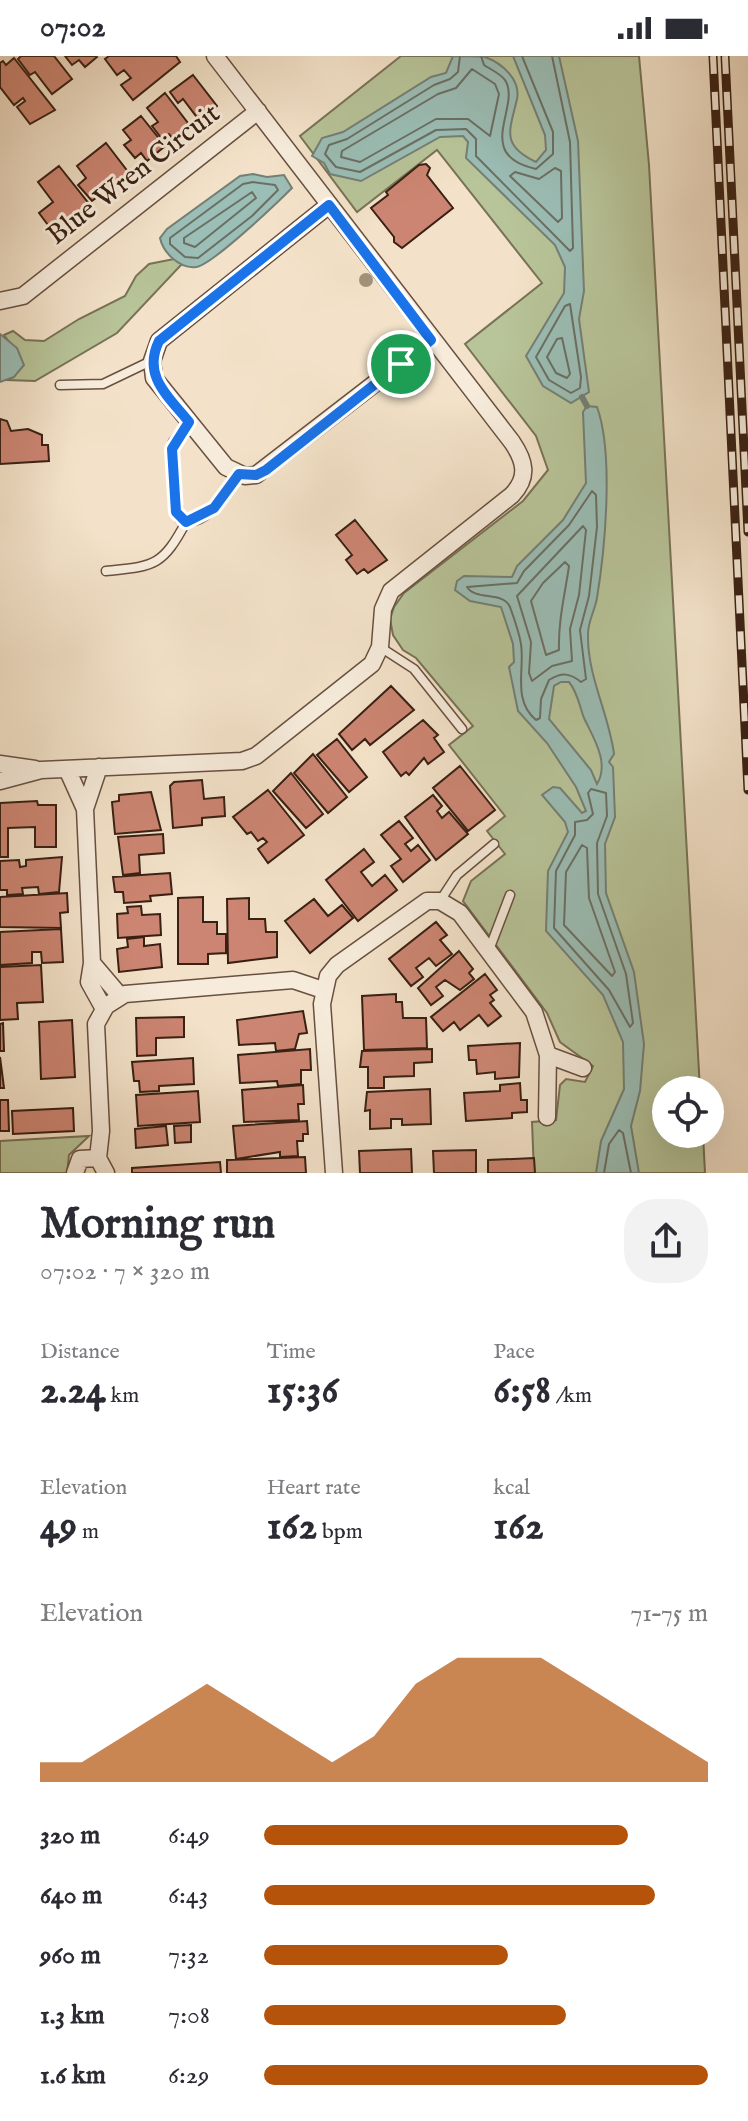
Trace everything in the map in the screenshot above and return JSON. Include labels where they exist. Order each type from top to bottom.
[{"type":"street","points":[[0,764],[41,770],[250,759],[364,672],[380,647],[383,609],[391,591],[512,495],[524,473],[522,457],[512,442],[215,56]]},
{"type":"street","name":"Blue Wren Circuit","points":[[0,301],[23,296],[258,111]]},
{"type":"street","points":[[329,205],[159,341],[152,361],[154,378],[226,467],[239,474],[256,475],[431,340]]},
{"type":"street","points":[[99,767],[85,809],[92,963],[89,982],[104,1009]]},
{"type":"street","points":[[67,769],[85,809]]},
{"type":"street","points":[[0,781],[41,770]]},
{"type":"street","points":[[334,1173],[323,990],[337,965],[415,906],[440,901],[460,913],[534,1012],[548,1055],[547,1117]]},
{"type":"street","points":[[92,963],[120,996]]},
{"type":"street","points":[[75,1173],[80,1159],[102,1165],[96,1024],[104,1009],[120,996],[293,980],[323,990]]},
{"type":"street","points":[[548,1055],[583,1068]]},
{"type":"lane","points":[[60,385],[103,384],[152,361]]},
{"type":"lane","points":[[186,522],[176,512],[172,449],[189,422]]},
{"type":"lane","points":[[106,571],[159,563],[171,550],[186,522],[214,508],[239,474]]},
{"type":"lane","points":[[380,647],[414,669],[462,729]]},
{"type":"lane","points":[[440,901],[457,875],[494,844]]},
{"type":"lane","points":[[489,952],[510,895]]},
{"type":"green space","points":[[401,56],[639,56],[649,165],[699,1076],[652,1076],[652,1148],[704,1148],[705,1173],[534,1173],[532,1122],[556,1120],[560,1085],[566,1079],[585,1082],[593,1066],[560,1042],[547,1013],[463,901],[471,881],[505,854],[487,831],[505,816],[449,745],[473,726],[416,658],[403,650],[393,635],[390,619],[404,593],[523,501],[548,470],[536,436],[465,344],[542,283],[437,150],[357,212],[300,136]]},
{"type":"green space","points":[[174,259],[182,264],[117,333],[35,381],[6,380],[14,377],[21,358],[4,335],[13,331],[25,340],[44,341],[125,296],[136,276],[149,264]]},
{"type":"green space","points":[[89,1136],[69,1155],[67,1173],[0,1173],[0,1141]]},
{"type":"water","points":[[453,56],[485,57],[509,73],[517,92],[510,128],[512,143],[536,162],[546,150],[545,135],[513,56],[559,56],[578,141],[584,291],[579,319],[589,392],[571,403],[543,386],[526,356],[564,293],[565,267],[555,245],[466,158],[468,142],[463,136],[440,137],[361,181],[330,174],[324,163],[312,156],[322,138],[343,132],[431,77],[446,73]]},
{"type":"water","points":[[253,174],[267,177],[284,175],[292,188],[204,264],[196,267],[184,265],[164,249],[160,238],[167,229],[240,176]]},
{"type":"water","points":[[0,334],[17,348],[24,365],[14,377],[0,382]]},
{"type":"water","points":[[587,406],[597,407],[607,475],[603,554],[597,598],[588,629],[594,680],[614,754],[609,762],[613,767],[615,817],[605,844],[606,893],[634,972],[644,1044],[640,1091],[631,1126],[639,1173],[596,1173],[601,1141],[624,1089],[623,1042],[603,995],[546,931],[548,871],[568,832],[565,822],[542,795],[553,787],[560,788],[582,813],[586,811],[576,787],[547,743],[518,711],[509,667],[514,662],[513,644],[501,607],[470,601],[455,590],[457,581],[464,576],[512,577],[517,566],[563,520],[586,483],[583,412]],"holes":[[[569,682],[599,750],[602,768],[597,784],[591,770],[549,719],[554,686]]]},
{"type":"building","points":[[21,56],[54,56],[72,79],[52,94],[35,72],[30,75],[18,59]]},
{"type":"building","points":[[65,56],[97,57],[85,67],[79,60],[72,65]]},
{"type":"building","points":[[109,56],[176,56],[180,62],[133,100],[121,85],[131,78],[124,70],[117,75],[105,59]]},
{"type":"building","points":[[14,58],[55,110],[30,124],[17,107],[25,101],[23,98],[14,105],[0,87],[0,63],[3,61],[6,65]]},
{"type":"building","points":[[193,75],[217,106],[206,119],[204,116],[199,120],[183,99],[178,103],[170,92]]},
{"type":"building","points":[[165,93],[191,127],[173,139],[169,134],[162,139],[152,126],[158,122],[147,108]]},
{"type":"building","points":[[141,116],[165,146],[147,161],[141,153],[135,158],[124,145],[131,140],[123,130]]},
{"type":"building","points":[[106,143],[129,173],[92,201],[78,185],[86,178],[77,166]]},
{"type":"building","points":[[426,164],[430,168],[427,175],[453,208],[402,248],[394,242],[394,237],[371,208],[419,165]]},
{"type":"building","points":[[59,166],[90,205],[51,229],[39,213],[53,202],[38,182]]},
{"type":"building","points":[[0,419],[7,421],[11,431],[28,429],[42,435],[42,445],[48,445],[49,461],[0,464]]},
{"type":"building","points":[[355,520],[387,560],[368,573],[364,569],[357,574],[346,560],[352,555],[336,535]]},
{"type":"building","points":[[391,686],[414,710],[370,745],[365,739],[352,750],[339,734]]},
{"type":"building","points":[[423,720],[438,735],[434,738],[444,752],[428,764],[424,758],[409,775],[406,772],[401,776],[383,752]]},
{"type":"building","points":[[337,739],[367,777],[349,792],[317,755]]},
{"type":"building","points":[[313,754],[347,797],[328,813],[294,773]]},
{"type":"building","points":[[460,766],[495,810],[468,831],[433,788]]},
{"type":"building","points":[[291,773],[323,814],[306,828],[273,791]]},
{"type":"building","points":[[202,780],[204,799],[224,797],[225,816],[202,818],[202,825],[173,828],[170,786],[174,782]]},
{"type":"building","points":[[268,790],[304,835],[268,863],[258,849],[267,842],[263,838],[258,841],[251,832],[247,834],[233,817]]},
{"type":"building","points":[[151,792],[161,830],[115,834],[112,802],[119,801],[119,795]]},
{"type":"building","points":[[433,795],[442,806],[437,811],[442,818],[449,812],[468,834],[436,860],[405,817]]},
{"type":"building","points":[[37,801],[38,805],[56,805],[56,847],[35,847],[35,827],[8,828],[8,857],[0,857],[0,803]]},
{"type":"building","points":[[399,821],[413,838],[405,844],[411,851],[418,845],[430,860],[403,882],[391,866],[401,859],[381,835]]},
{"type":"building","points":[[163,834],[164,853],[139,855],[140,873],[123,875],[118,837]]},
{"type":"building","points":[[364,849],[374,862],[361,872],[372,886],[385,875],[397,890],[358,921],[326,880]]},
{"type":"building","points":[[62,857],[59,892],[39,894],[38,887],[22,888],[23,894],[7,895],[7,890],[0,890],[0,861],[19,860],[20,867],[26,866],[26,860]]},
{"type":"building","points":[[170,873],[172,894],[150,896],[151,901],[124,903],[123,892],[115,892],[113,877]]},
{"type":"building","points":[[67,893],[68,912],[60,913],[61,928],[0,927],[0,897]]},
{"type":"building","points":[[203,897],[203,922],[217,922],[217,934],[226,934],[226,953],[208,954],[208,964],[178,964],[178,898]]},
{"type":"building","points":[[249,898],[249,919],[265,919],[266,932],[277,932],[277,957],[228,963],[227,899]]},
{"type":"building","points":[[314,899],[328,916],[342,905],[353,918],[310,953],[285,921]]},
{"type":"building","points":[[141,906],[142,915],[160,914],[161,935],[118,938],[117,914],[128,913],[127,907]]},
{"type":"building","points":[[436,922],[447,935],[440,940],[452,954],[436,966],[429,958],[416,968],[423,977],[411,986],[389,959]]},
{"type":"building","points":[[61,929],[63,962],[42,963],[41,952],[32,952],[32,963],[0,965],[0,932]]},
{"type":"building","points":[[144,937],[144,946],[160,944],[162,967],[119,972],[117,949],[128,947],[127,939]]},
{"type":"building","points":[[459,951],[473,969],[469,973],[474,979],[460,990],[445,980],[436,987],[443,996],[431,1005],[418,988]]},
{"type":"building","points":[[41,965],[43,1002],[17,1003],[18,1019],[0,1020],[0,967]]},
{"type":"building","points":[[485,974],[497,990],[490,995],[494,1000],[490,1003],[501,1016],[488,1026],[479,1015],[460,1030],[454,1022],[443,1031],[431,1017]]},
{"type":"building","points":[[396,994],[396,1002],[402,1002],[403,1018],[426,1018],[427,1048],[364,1050],[362,996]]},
{"type":"building","points":[[303,1011],[307,1033],[299,1034],[295,1049],[276,1051],[275,1043],[239,1045],[237,1020]]},
{"type":"building","points":[[184,1017],[184,1037],[156,1038],[156,1055],[137,1056],[136,1018]]},
{"type":"building","points":[[72,1020],[75,1077],[41,1079],[39,1022]]},
{"type":"building","points":[[3,1023],[4,1051],[0,1051],[0,1024]]},
{"type":"building","points":[[520,1043],[519,1077],[495,1079],[495,1072],[477,1074],[476,1060],[469,1060],[468,1046]]},
{"type":"building","points":[[310,1049],[311,1070],[301,1070],[301,1084],[278,1086],[277,1081],[240,1083],[238,1055]]},
{"type":"building","points":[[432,1049],[432,1062],[414,1063],[414,1076],[384,1077],[384,1088],[368,1088],[368,1067],[360,1067],[362,1051]]},
{"type":"building","points":[[0,1057],[4,1088],[0,1088]]},
{"type":"building","points":[[193,1058],[194,1084],[159,1086],[159,1091],[140,1092],[139,1081],[134,1081],[132,1062]]},
{"type":"building","points":[[520,1083],[521,1100],[527,1100],[527,1112],[512,1113],[512,1118],[466,1121],[464,1093],[500,1091],[500,1085]]},
{"type":"building","points":[[303,1085],[304,1104],[298,1104],[299,1120],[244,1122],[242,1090]]},
{"type":"building","points":[[430,1089],[431,1124],[402,1125],[402,1119],[391,1119],[391,1128],[370,1129],[370,1110],[365,1111],[367,1092]]},
{"type":"building","points":[[198,1091],[200,1122],[138,1126],[136,1095]]},
{"type":"building","points":[[0,1100],[8,1100],[9,1131],[0,1131]]},
{"type":"building","points":[[73,1108],[74,1131],[13,1134],[12,1111]]},
{"type":"building","points":[[307,1121],[308,1134],[303,1134],[303,1141],[297,1141],[298,1156],[280,1157],[280,1152],[236,1159],[233,1126]]},
{"type":"building","points":[[191,1125],[191,1142],[175,1143],[174,1126]]},
{"type":"building","points":[[166,1126],[168,1145],[136,1148],[135,1129]]},
{"type":"building","points":[[411,1149],[412,1173],[360,1173],[359,1151]]},
{"type":"building","points":[[476,1150],[476,1173],[434,1173],[433,1151]]},
{"type":"building","points":[[305,1157],[306,1173],[227,1173],[227,1160]]},
{"type":"building","points":[[534,1158],[535,1173],[488,1173],[488,1160]]},
{"type":"building","points":[[220,1162],[221,1173],[132,1173],[132,1168]]},
{"type":"waterway","points":[[582,397],[587,406]]},
{"type":"railway","points":[[713,56],[748,790]]},
{"type":"railway","points":[[725,56],[748,532]]},
{"type":"route","points":[[329,205],[431,340],[401,364],[266,470],[256,475],[239,474],[214,508],[194,520],[186,522],[179,519],[172,449],[173,442],[189,422],[154,378],[152,361],[159,341],[329,205]]}]
